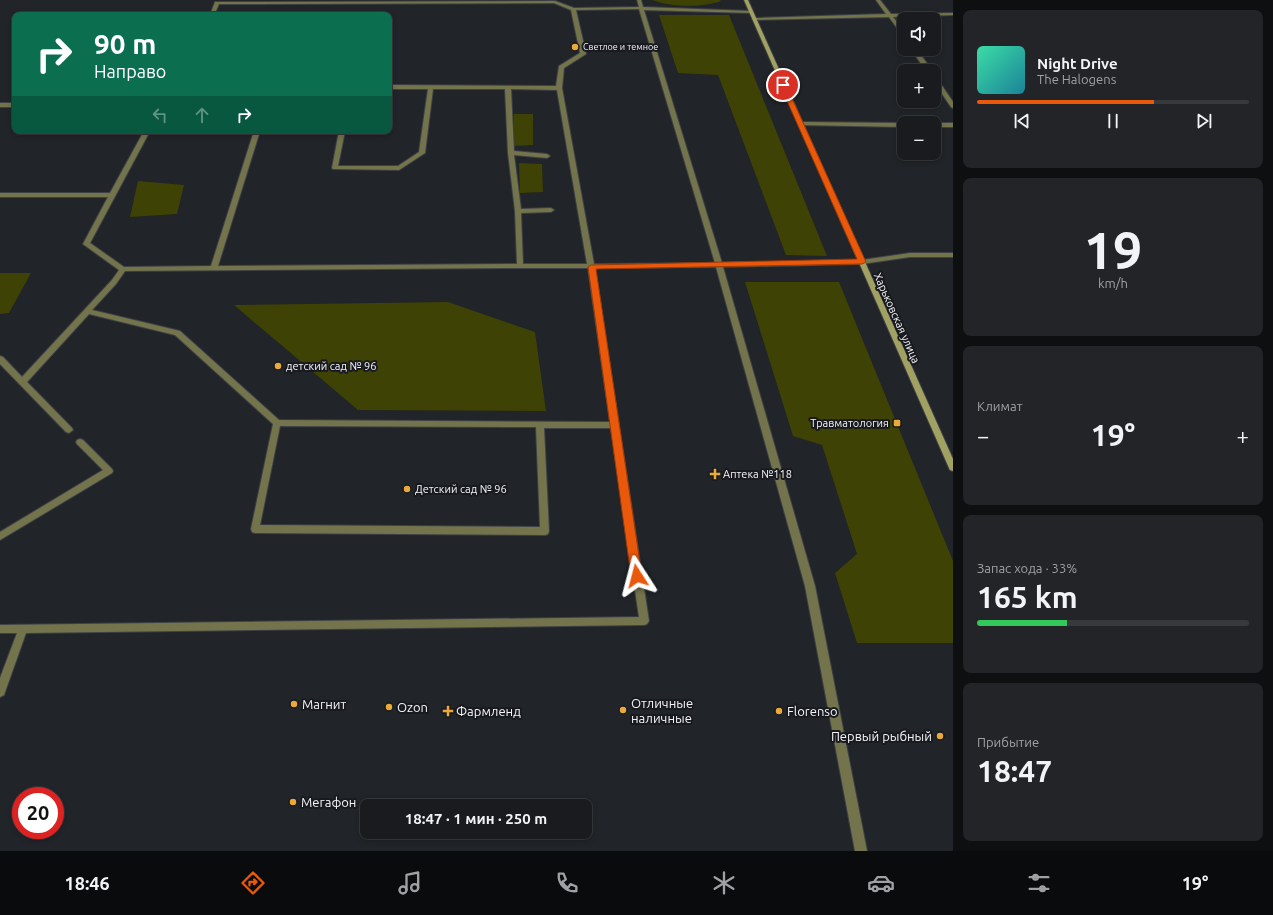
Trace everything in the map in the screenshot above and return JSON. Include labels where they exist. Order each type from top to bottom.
[{"type":"street","name":"Харьковская улица","points":[[746,0],[953,468]]},
{"type":"lane","points":[[878,0],[897,24]]},
{"type":"lane","points":[[213,12],[217,3],[554,1],[573,9],[640,4],[750,12]]},
{"type":"lane","points":[[640,4],[719,265],[810,586],[860,851]]},
{"type":"lane","points":[[0,629],[644,621],[591,267],[559,88],[561,67],[583,54],[573,9]]},
{"type":"lane","points":[[754,19],[953,14]]},
{"type":"lane","points":[[392,87],[559,88]]},
{"type":"lane","points":[[341,134],[334,168],[399,168],[422,154],[431,87]]},
{"type":"lane","points":[[508,88],[511,153],[518,211],[520,267]]},
{"type":"lane","points":[[941,88],[953,106]]},
{"type":"lane","points":[[0,105],[12,105]]},
{"type":"lane","points":[[801,124],[897,125]]},
{"type":"lane","points":[[941,125],[953,125]]},
{"type":"lane","points":[[145,134],[86,244],[123,269],[719,265],[862,262],[910,255],[953,255]]},
{"type":"lane","points":[[214,269],[256,134]]},
{"type":"lane","points":[[511,153],[547,156]]},
{"type":"lane","points":[[0,195],[112,195]]},
{"type":"lane","points":[[518,211],[551,210]]},
{"type":"lane","points":[[22,382],[123,269]]},
{"type":"lane","points":[[87,311],[177,333],[277,423],[614,425]]},
{"type":"lane","points":[[0,359],[69,430]]},
{"type":"lane","points":[[277,423],[255,529],[545,531],[540,425]]},
{"type":"lane","points":[[0,536],[109,471],[80,442]]},
{"type":"lane","points":[[0,692],[23,629]]},
{"type":"shaded area","points":[[652,0],[721,1],[705,5],[686,6]]},
{"type":"shaded area","points":[[659,15],[729,15],[827,256],[786,255],[718,75],[678,73]]},
{"type":"shaded area","points":[[514,114],[533,114],[533,145],[514,146]]},
{"type":"shaded area","points":[[519,163],[542,164],[543,192],[520,193]]},
{"type":"shaded area","points":[[138,181],[184,185],[177,214],[130,217]]},
{"type":"shaded area","points":[[0,273],[31,273],[9,313],[0,314]]},
{"type":"shaded area","points":[[745,282],[839,282],[953,561],[953,643],[857,643],[835,573],[857,554],[822,445],[793,436]]},
{"type":"shaded area","points":[[448,302],[535,332],[546,411],[358,410],[234,305]]},
{"type":"place","name":"Светлое и темное","points":[[575,47]]},
{"type":"place","name":"детский сад № 96","points":[[278,366]]},
{"type":"place","name":"Травматология","points":[[897,423]]},
{"type":"place","name":"Аптека №118","points":[[715,474]]},
{"type":"place","name":"Детский сад № 96","points":[[407,489]]},
{"type":"place","name":"Магнит","points":[[294,704]]},
{"type":"place","name":"Ozon","points":[[389,707]]},
{"type":"place","name":"Отличные наличные","points":[[623,710]]},
{"type":"place","name":"Фармленд","points":[[448,711]]},
{"type":"place","name":"Florenso","points":[[779,711]]},
{"type":"place","name":"Первый рыбный","points":[[940,736]]},
{"type":"place","name":"Мегафон","points":[[293,802]]},
{"type":"route","points":[[637,576],[591,267],[862,262],[783,85]]}]
